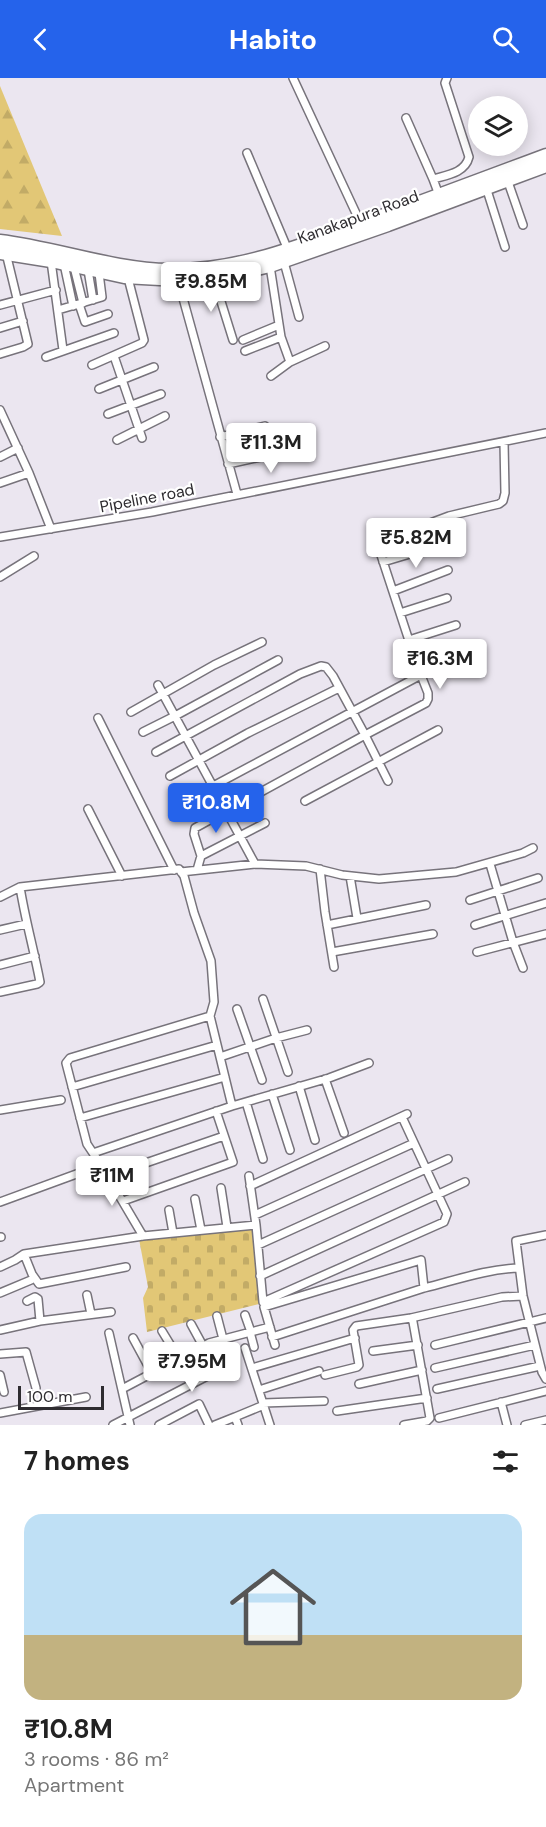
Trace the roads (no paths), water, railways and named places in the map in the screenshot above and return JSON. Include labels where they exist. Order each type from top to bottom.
[{"type":"highway","name":"Kanakapura Road","points":[[3,253],[29,252],[124,267],[173,270],[210,268],[286,256],[388,225],[546,155]]},
{"type":"highway","name":"Kanakapura Road","points":[[0,241],[51,261],[94,272],[128,278],[214,279],[270,266],[286,256],[361,224],[440,195],[486,187],[546,166]]},
{"type":"street","points":[[292,78],[361,224]]},
{"type":"street","points":[[433,179],[464,169],[469,158],[445,83],[447,78]]},
{"type":"street","points":[[406,118],[440,195]]},
{"type":"street","points":[[247,153],[286,256],[299,317]]},
{"type":"street","points":[[507,179],[524,225]]},
{"type":"street","points":[[486,187],[505,247]]},
{"type":"street","points":[[0,354],[28,344],[3,253]]},
{"type":"street","points":[[51,261],[63,350]]},
{"type":"street","points":[[69,266],[85,322],[108,314]]},
{"type":"street","points":[[270,266],[281,337],[290,362]]},
{"type":"street","points":[[58,310],[102,297],[94,272]]},
{"type":"street","points":[[93,300],[94,272]]},
{"type":"street","points":[[92,365],[142,343],[144,340],[128,278]]},
{"type":"street","points":[[214,279],[232,340]]},
{"type":"street","points":[[178,280],[237,494]]},
{"type":"street","points":[[0,305],[56,290]]},
{"type":"street","points":[[0,328],[23,321]]},
{"type":"street","points":[[243,340],[279,325]]},
{"type":"street","points":[[46,357],[114,333]]},
{"type":"street","points":[[245,351],[281,337]]},
{"type":"street","points":[[272,376],[290,362],[325,346]]},
{"type":"street","points":[[114,356],[142,438]]},
{"type":"street","points":[[99,389],[154,367]]},
{"type":"street","points":[[108,414],[161,394]]},
{"type":"street","points":[[0,410],[4,428],[18,448],[51,529]]},
{"type":"street","points":[[117,440],[165,417]]},
{"type":"street","points":[[220,436],[265,426]]},
{"type":"street","name":"Pipeline road","points":[[0,537],[147,513],[546,433]]},
{"type":"street","points":[[197,870],[201,856],[194,830],[426,703],[428,693],[377,543],[449,516],[499,504],[503,501],[505,493],[504,442]]},
{"type":"street","points":[[0,457],[18,448]]},
{"type":"street","points":[[228,464],[270,456]]},
{"type":"street","points":[[0,483],[29,473]]},
{"type":"street","points":[[383,562],[430,548]]},
{"type":"street","points":[[0,577],[34,556]]},
{"type":"street","points":[[393,591],[448,570]]},
{"type":"street","points":[[400,614],[447,598]]},
{"type":"street","points":[[409,640],[456,625]]},
{"type":"street","points":[[131,711],[214,665],[262,642]]},
{"type":"street","points":[[417,665],[462,652]]},
{"type":"street","points":[[143,732],[278,660]]},
{"type":"street","points":[[156,752],[300,674],[326,666],[388,781]]},
{"type":"street","points":[[187,800],[421,675]]},
{"type":"street","points":[[158,686],[255,864]]},
{"type":"street","points":[[170,777],[248,733],[339,688]]},
{"type":"street","points":[[98,718],[178,871],[184,876],[197,923],[211,961],[214,1002],[210,1016],[232,1106]]},
{"type":"street","points":[[305,801],[438,730]]},
{"type":"street","points":[[88,809],[122,876]]},
{"type":"street","points":[[201,856],[265,823]]},
{"type":"street","points":[[0,897],[20,887],[255,864],[306,866],[350,876],[379,879],[456,872],[523,854],[533,848]]},
{"type":"street","points":[[490,864],[523,968]]},
{"type":"street","points":[[320,869],[334,967]]},
{"type":"street","points":[[350,876],[357,918]]},
{"type":"street","points":[[470,900],[537,878]]},
{"type":"street","points":[[0,992],[39,983],[36,956],[26,924],[20,887]]},
{"type":"street","points":[[475,925],[546,903]]},
{"type":"street","points":[[327,925],[426,904]]},
{"type":"street","points":[[0,930],[26,924]]},
{"type":"street","points":[[332,952],[433,934]]},
{"type":"street","points":[[477,952],[546,934]]},
{"type":"street","points":[[0,965],[36,956]]},
{"type":"street","points":[[263,999],[288,1072]]},
{"type":"street","points":[[237,1009],[262,1080]]},
{"type":"street","points":[[143,1236],[87,1144],[66,1063],[70,1058],[210,1016]]},
{"type":"street","points":[[220,1057],[307,1030]]},
{"type":"street","points":[[72,1087],[217,1045]]},
{"type":"street","points":[[93,1153],[369,1063]]},
{"type":"street","points":[[80,1118],[225,1077]]},
{"type":"street","points":[[325,1079],[344,1133]]},
{"type":"street","points":[[299,1086],[315,1140]]},
{"type":"street","points":[[272,1094],[290,1150]]},
{"type":"street","points":[[0,1110],[61,1100]]},
{"type":"street","points":[[246,1102],[263,1159]]},
{"type":"street","points":[[123,1201],[233,1162],[216,1111]]},
{"type":"street","points":[[249,1176],[250,1186],[255,1215],[263,1302],[444,1222],[447,1214],[414,1143],[405,1116],[250,1186]]},
{"type":"street","points":[[108,1176],[224,1136]]},
{"type":"street","points":[[255,1215],[414,1143]]},
{"type":"street","points":[[258,1245],[448,1159]]},
{"type":"street","points":[[0,1202],[101,1165]]},
{"type":"street","points":[[260,1276],[465,1182]]},
{"type":"street","points":[[221,1188],[227,1227]]},
{"type":"street","points":[[195,1199],[201,1230]]},
{"type":"street","points":[[169,1210],[173,1233]]},
{"type":"street","points":[[0,1267],[24,1254],[143,1236],[256,1225]]},
{"type":"street","points":[[546,1235],[516,1240],[523,1296],[540,1366],[546,1378]]},
{"type":"street","points":[[24,1254],[39,1284],[126,1267]]},
{"type":"street","points":[[424,1288],[421,1260],[264,1307],[274,1341],[424,1288],[502,1268],[519,1268]]},
{"type":"street","points":[[0,1293],[31,1280]]},
{"type":"street","points":[[87,1295],[91,1314]]},
{"type":"street","points":[[259,1390],[358,1366],[354,1329],[357,1326],[411,1318],[502,1297],[523,1296]]},
{"type":"street","points":[[27,1301],[35,1297],[38,1299],[40,1321]]},
{"type":"street","points":[[0,1330],[40,1321],[111,1312]]},
{"type":"street","points":[[245,1315],[254,1347]]},
{"type":"street","points":[[217,1316],[223,1339]]},
{"type":"street","points":[[404,1425],[431,1422],[411,1318]]},
{"type":"street","points":[[435,1345],[546,1318]]},
{"type":"street","points":[[191,1324],[203,1346]]},
{"type":"street","points":[[122,1389],[203,1346],[270,1327]]},
{"type":"street","points":[[162,1331],[178,1359]]},
{"type":"street","points":[[109,1334],[129,1421]]},
{"type":"street","points":[[133,1338],[152,1373]]},
{"type":"street","points":[[252,1368],[355,1338]]},
{"type":"street","points":[[373,1352],[418,1345]]},
{"type":"street","points":[[435,1368],[535,1345]]},
{"type":"street","points":[[245,1348],[270,1425]]},
{"type":"street","points":[[0,1354],[26,1352],[36,1388]]},
{"type":"street","points":[[437,1389],[540,1366]]},
{"type":"street","points":[[113,1425],[129,1421],[219,1370]]},
{"type":"street","points":[[359,1384],[422,1370]]},
{"type":"street","points":[[0,1375],[3,1392]]},
{"type":"street","points":[[440,1418],[546,1391]]},
{"type":"street","points":[[0,1413],[86,1396]]},
{"type":"street","points":[[337,1411],[427,1398]]},
{"type":"street","points":[[215,1425],[263,1404],[324,1401]]},
{"type":"street","points":[[501,1402],[507,1425]]},
{"type":"street","points":[[159,1425],[199,1404],[209,1425]]},
{"type":"street","points":[[235,1417],[238,1425]]},
{"type":"street","points":[[525,1425],[546,1420]]}]
